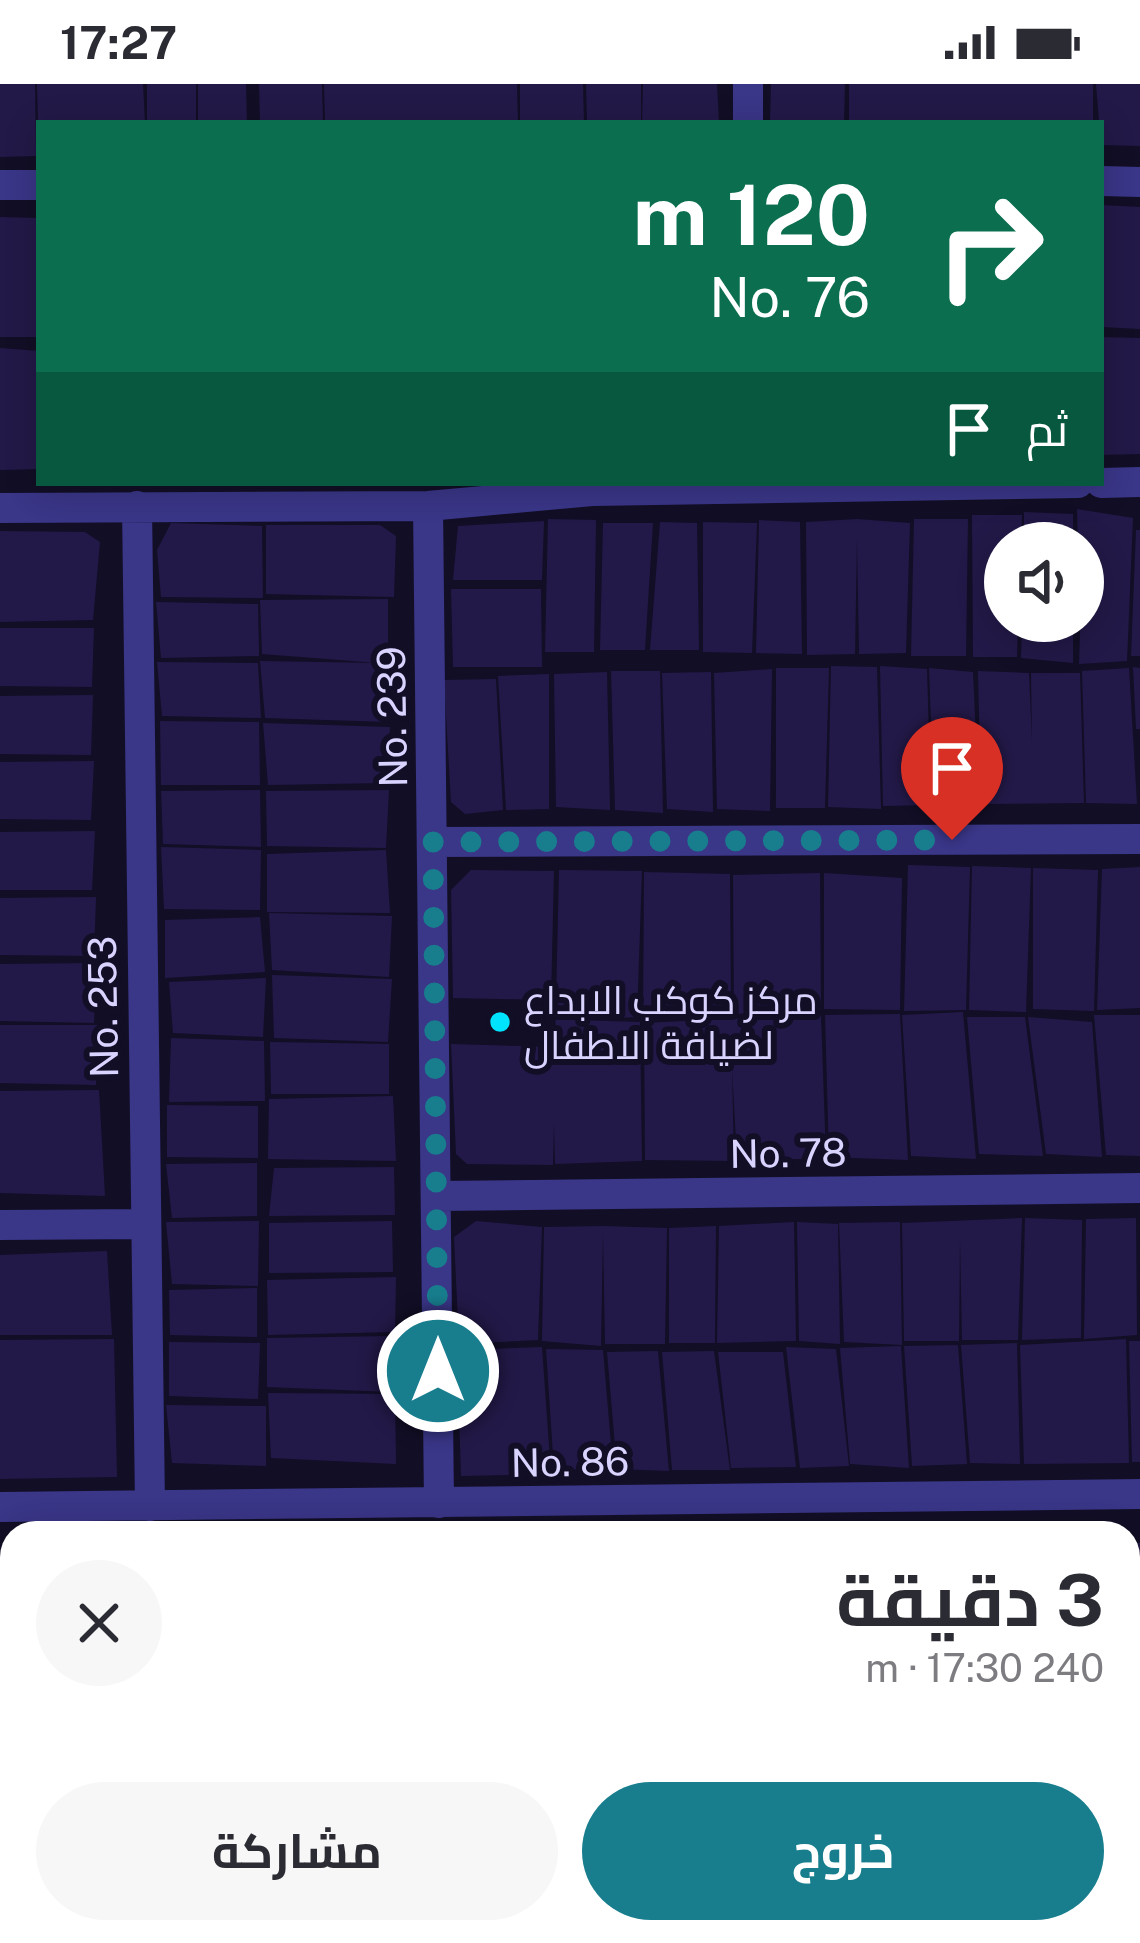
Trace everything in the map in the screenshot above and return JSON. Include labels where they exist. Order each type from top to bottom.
[{"type":"street","points":[[748,84],[748,120]]},
{"type":"street","points":[[1104,182],[1140,182]]},
{"type":"street","points":[[0,185],[36,185]]},
{"type":"street","points":[[1104,483],[1140,482]]},
{"type":"street","points":[[0,508],[428,506],[592,487],[714,486]]},
{"type":"street","name":"No. 253","points":[[137,506],[150,1506]]},
{"type":"street","name":"No. 239","points":[[428,506],[439,1502]]},
{"type":"street","points":[[433,842],[1140,839]]},
{"type":"street","name":"No. 78","points":[[437,1196],[1140,1189]]},
{"type":"street","points":[[0,1225],[144,1224]]},
{"type":"street","name":"No. 86","points":[[0,1507],[1140,1494]]},
{"type":"building","points":[[0,84],[35,84],[36,156],[0,157]]},
{"type":"building","points":[[37,84],[143,84],[145,120],[38,120]]},
{"type":"building","points":[[147,84],[196,84],[196,120],[147,120]]},
{"type":"building","points":[[198,84],[246,84],[247,120],[198,120]]},
{"type":"building","points":[[259,84],[322,84],[323,120],[260,120]]},
{"type":"building","points":[[324,84],[517,84],[518,120],[325,120]]},
{"type":"building","points":[[520,84],[583,84],[584,120],[520,120]]},
{"type":"building","points":[[586,84],[641,84],[641,120],[587,120]]},
{"type":"building","points":[[643,84],[717,84],[719,120],[642,120]]},
{"type":"building","points":[[771,84],[845,84],[844,120],[770,120]]},
{"type":"building","points":[[849,84],[1093,84],[1093,120],[849,120]]},
{"type":"building","points":[[1096,84],[1140,84],[1140,146],[1104,145],[1104,120],[1099,120]]},
{"type":"building","points":[[1104,205],[1140,207],[1140,329],[1104,327]]},
{"type":"building","points":[[0,217],[36,218],[36,337],[0,337]]},
{"type":"building","points":[[1104,337],[1140,338],[1140,454],[1104,455]]},
{"type":"building","points":[[0,348],[36,351],[36,469],[0,470]]},
{"type":"building","points":[[1077,509],[1133,518],[1127,661],[1079,664],[1080,642],[1104,642],[1104,522],[1077,522]]},
{"type":"building","points":[[1024,512],[1073,514],[1073,522],[1024,522]]},
{"type":"building","points":[[972,515],[1022,515],[1022,522],[984,522],[984,642],[1017,642],[1017,657],[973,657]]},
{"type":"building","points":[[548,519],[596,520],[594,652],[545,652]]},
{"type":"building","points":[[914,519],[968,519],[966,656],[911,656]]},
{"type":"building","points":[[759,520],[800,522],[802,654],[756,653]]},
{"type":"building","points":[[544,521],[542,580],[453,580],[458,526]]},
{"type":"building","points":[[660,522],[697,523],[699,650],[650,650]]},
{"type":"building","points":[[703,522],[757,523],[752,653],[703,652]]},
{"type":"building","points":[[806,522],[910,523],[906,653],[859,654],[857,540],[855,654],[807,655]]},
{"type":"building","points":[[171,523],[262,526],[263,598],[161,597],[157,550]]},
{"type":"building","points":[[603,523],[653,523],[645,650],[600,650]]},
{"type":"building","points":[[266,525],[380,525],[396,536],[394,597],[266,594]]},
{"type":"building","points":[[1136,530],[1140,530],[1140,656],[1131,656]]},
{"type":"building","points":[[0,531],[85,532],[100,542],[93,620],[0,622]]},
{"type":"building","points":[[451,589],[541,589],[542,667],[453,667]]},
{"type":"building","points":[[388,599],[388,722],[265,718],[260,661],[378,663],[262,654],[260,600]]},
{"type":"building","points":[[156,602],[258,604],[259,656],[161,658]]},
{"type":"building","points":[[0,628],[94,628],[92,687],[0,686]]},
{"type":"building","points":[[1021,642],[1073,642],[1073,663],[1021,658]]},
{"type":"building","points":[[157,662],[258,663],[261,718],[162,716]]},
{"type":"building","points":[[831,666],[877,667],[881,809],[828,807]]},
{"type":"building","points":[[880,666],[927,669],[931,805],[883,806]]},
{"type":"building","points":[[1133,667],[1140,668],[1140,729],[1136,729]]},
{"type":"building","points":[[776,668],[829,668],[825,808],[776,808]]},
{"type":"building","points":[[929,668],[973,672],[979,805],[934,805]]},
{"type":"building","points":[[1129,668],[1137,804],[1086,803],[1082,671]]},
{"type":"building","points":[[772,669],[770,811],[717,809],[714,673]]},
{"type":"building","points":[[611,671],[660,671],[663,813],[615,810]]},
{"type":"building","points":[[978,671],[1029,673],[1032,742],[1031,673],[1080,673],[1084,803],[981,804]]},
{"type":"building","points":[[607,672],[610,810],[556,807],[554,674]]},
{"type":"building","points":[[711,672],[713,812],[667,809],[662,673]]},
{"type":"building","points":[[549,674],[549,809],[506,810],[498,676]]},
{"type":"building","points":[[496,679],[503,810],[465,814],[451,802],[444,680]]},
{"type":"building","points":[[93,695],[91,755],[0,754],[0,696]]},
{"type":"building","points":[[160,721],[259,722],[260,785],[161,785]]},
{"type":"building","points":[[263,723],[390,727],[386,783],[268,785]]},
{"type":"building","points":[[94,761],[91,820],[0,819],[0,762]]},
{"type":"building","points":[[260,790],[261,847],[163,844],[161,791]]},
{"type":"building","points":[[389,790],[386,848],[267,846],[266,791]]},
{"type":"building","points":[[95,831],[92,890],[0,890],[0,832]]},
{"type":"building","points":[[161,847],[261,850],[260,910],[164,909]]},
{"type":"building","points":[[386,850],[390,913],[267,912],[267,854]]},
{"type":"building","points":[[908,865],[970,867],[966,1010],[904,1011]]},
{"type":"building","points":[[972,866],[1031,868],[1026,1012],[969,1010]]},
{"type":"building","points":[[1140,867],[1140,1008],[1097,1010],[1102,869]]},
{"type":"building","points":[[1033,868],[1098,870],[1094,1011],[1033,1009]]},
{"type":"building","points":[[471,870],[554,871],[551,1000],[453,998],[451,890]]},
{"type":"building","points":[[559,870],[642,871],[637,1017],[575,1020],[640,1022],[642,1161],[555,1164],[554,1124],[553,1165],[467,1164],[456,1154],[451,1044],[555,1047]]},
{"type":"building","points":[[644,872],[730,874],[731,1017],[643,1019]]},
{"type":"building","points":[[820,873],[821,1010],[734,1014],[733,875]]},
{"type":"building","points":[[824,873],[902,878],[900,1010],[824,1009]]},
{"type":"building","points":[[96,897],[94,956],[0,955],[0,898]]},
{"type":"building","points":[[269,913],[392,916],[389,977],[272,970]]},
{"type":"building","points":[[260,917],[265,972],[165,978],[165,920]]},
{"type":"building","points":[[97,963],[94,1023],[0,1021],[0,964]]},
{"type":"building","points":[[272,975],[392,979],[388,1042],[274,1038]]},
{"type":"building","points":[[266,978],[263,1037],[173,1033],[169,982]]},
{"type":"building","points":[[963,1012],[976,1159],[911,1156],[902,1015]]},
{"type":"building","points":[[821,1014],[826,1159],[737,1159],[732,1068],[734,1161],[645,1160],[644,1023]]},
{"type":"building","points":[[900,1014],[908,1160],[829,1157],[825,1015]]},
{"type":"building","points":[[1094,1015],[1140,1015],[1140,1156],[1106,1155]]},
{"type":"building","points":[[967,1017],[1025,1017],[1043,1156],[979,1154]]},
{"type":"building","points":[[1028,1017],[1092,1022],[1102,1157],[1046,1154]]},
{"type":"building","points":[[0,1025],[99,1025],[96,1085],[0,1083]]},
{"type":"building","points":[[171,1038],[264,1041],[265,1101],[169,1102]]},
{"type":"building","points":[[270,1042],[389,1044],[389,1094],[271,1094]]},
{"type":"building","points":[[99,1090],[105,1196],[0,1193],[0,1091]]},
{"type":"building","points":[[393,1096],[396,1161],[268,1159],[269,1099]]},
{"type":"building","points":[[167,1105],[258,1106],[258,1158],[167,1157]]},
{"type":"building","points":[[257,1163],[257,1216],[172,1218],[166,1164]]},
{"type":"building","points":[[394,1167],[395,1215],[269,1216],[274,1168]]},
{"type":"building","points":[[1022,1218],[1018,1340],[962,1340],[960,1239],[959,1341],[904,1341],[902,1223]]},
{"type":"building","points":[[1025,1218],[1082,1220],[1081,1338],[1022,1340]]},
{"type":"building","points":[[1136,1218],[1137,1335],[1084,1339],[1086,1219]]},
{"type":"building","points":[[259,1221],[258,1286],[172,1284],[166,1222]]},
{"type":"building","points":[[392,1221],[393,1272],[269,1273],[269,1223]]},
{"type":"building","points":[[476,1221],[542,1227],[538,1340],[459,1344],[454,1237]]},
{"type":"building","points":[[794,1222],[796,1341],[717,1343],[719,1226]]},
{"type":"building","points":[[797,1222],[838,1224],[840,1344],[799,1341]]},
{"type":"building","points":[[900,1222],[902,1345],[844,1342],[839,1223]]},
{"type":"building","points":[[716,1226],[715,1343],[669,1343],[669,1228]]},
{"type":"building","points":[[544,1227],[667,1228],[665,1344],[605,1344],[603,1233],[601,1346],[542,1341]]},
{"type":"building","points":[[107,1251],[112,1335],[0,1335],[0,1255]]},
{"type":"building","points":[[396,1277],[395,1332],[268,1335],[267,1280]]},
{"type":"building","points":[[257,1288],[257,1337],[170,1335],[169,1290]]},
{"type":"building","points":[[394,1336],[392,1392],[267,1387],[267,1338]]},
{"type":"building","points":[[114,1339],[117,1477],[0,1479],[0,1340]]},
{"type":"building","points":[[1126,1339],[1129,1463],[1024,1464],[1020,1345]]},
{"type":"building","points":[[1129,1341],[1140,1341],[1140,1462],[1132,1462]]},
{"type":"building","points":[[169,1342],[260,1343],[258,1399],[169,1396]]},
{"type":"building","points":[[1017,1343],[1020,1464],[970,1463],[961,1345]]},
{"type":"building","points":[[958,1345],[967,1464],[912,1466],[904,1346]]},
{"type":"building","points":[[901,1346],[909,1468],[850,1464],[840,1348]]},
{"type":"building","points":[[542,1347],[551,1474],[461,1476],[457,1350]]},
{"type":"building","points":[[786,1347],[836,1349],[849,1466],[800,1468]]},
{"type":"building","points":[[546,1349],[603,1350],[613,1468],[554,1470]]},
{"type":"building","points":[[658,1351],[669,1471],[617,1469],[607,1352]]},
{"type":"building","points":[[714,1351],[730,1470],[672,1470],[662,1352]]},
{"type":"building","points":[[718,1352],[783,1352],[796,1467],[731,1468]]},
{"type":"building","points":[[268,1393],[395,1394],[396,1464],[271,1458]]},
{"type":"building","points":[[166,1405],[266,1406],[266,1466],[172,1463]]},
{"type":"place","name":"مركز كوكب الابداع لضيافة الاطفال","points":[[500,1022]]},
{"type":"route","points":[[438,1371],[433,842],[952,840]]}]
